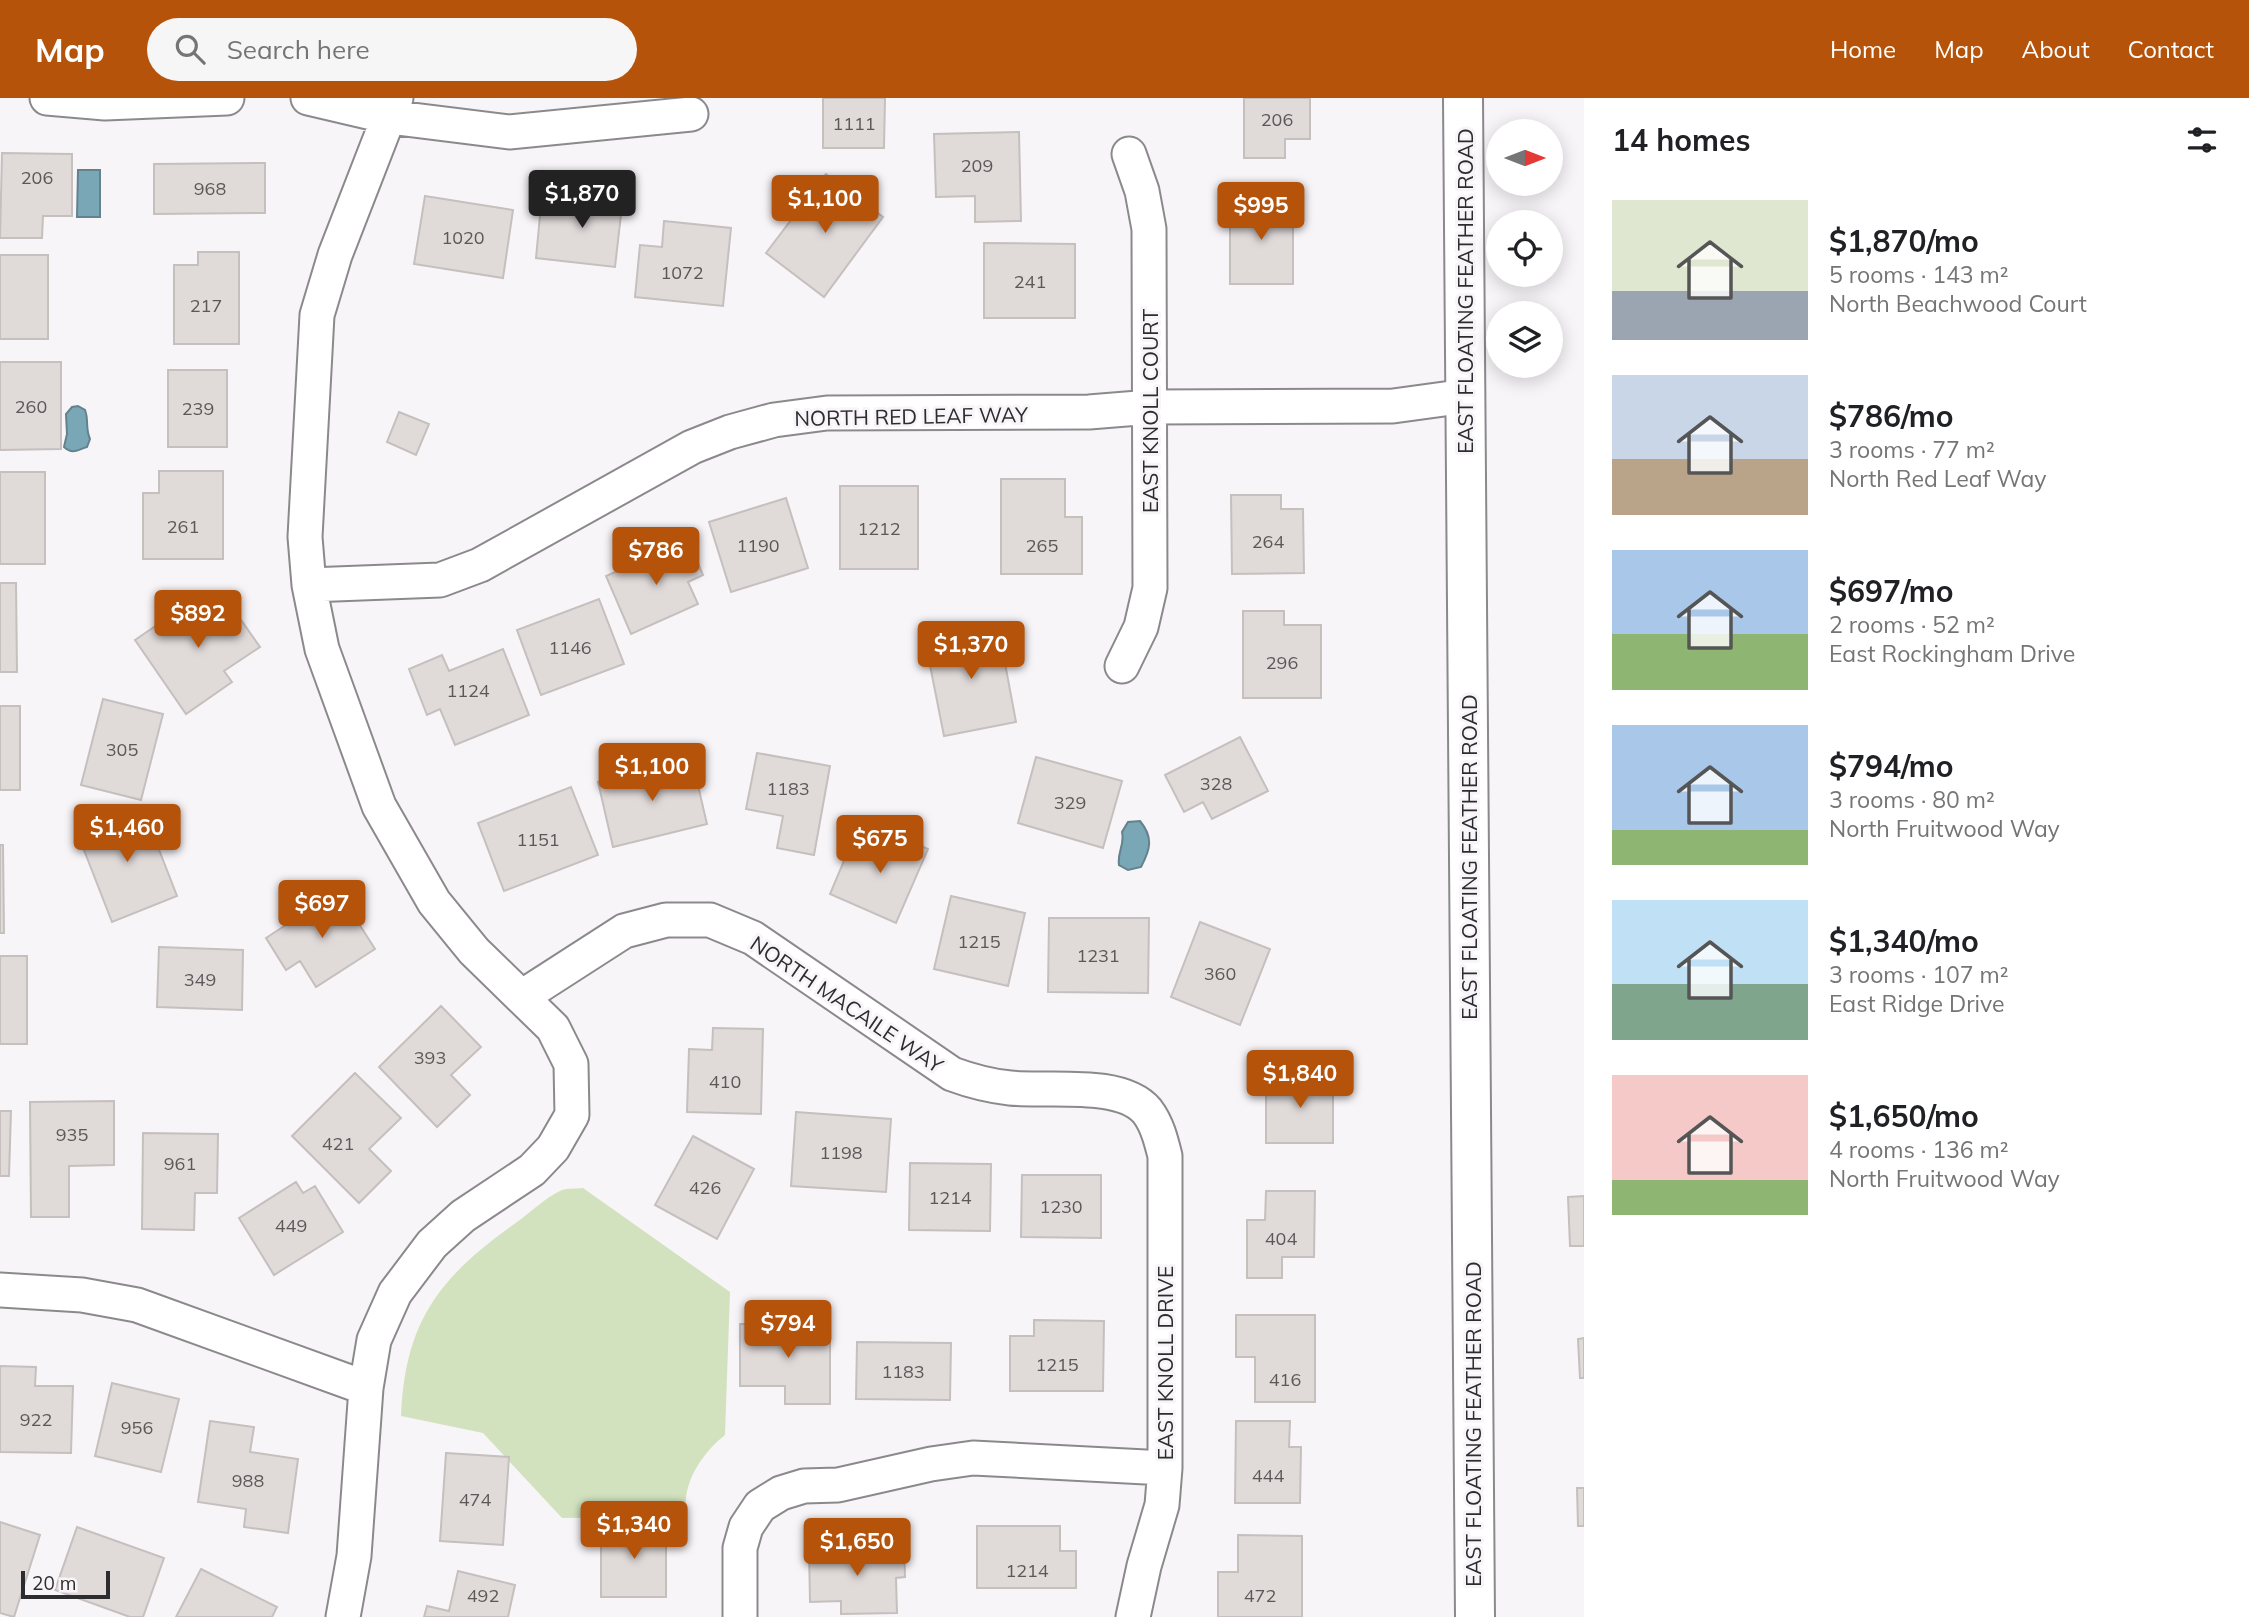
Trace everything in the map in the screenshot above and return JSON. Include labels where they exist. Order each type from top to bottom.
[{"type":"main road","name":"EAST FLOATING FEATHER ROAD","points":[[1463,98],[1475,1617]]},
{"type":"street","points":[[47,98],[104,103],[228,98]]},
{"type":"street","points":[[308,98],[392,108],[509,132],[691,114]]},
{"type":"street","points":[[343,1617],[354,1556],[366,1388],[374,1340],[395,1293],[432,1244],[443,1234],[463,1216],[539,1163],[553,1148],[572,1115],[571,1063],[553,1028],[474,951],[435,902],[379,806],[321,649],[309,585],[305,537],[317,315],[335,254],[392,108]]},
{"type":"street","name":"EAST KNOLL COURT","points":[[1122,666],[1141,627],[1150,588],[1149,229],[1142,191],[1129,154]]},
{"type":"street","name":"NORTH RED LEAF WAY","points":[[309,585],[440,580],[480,565],[692,447],[730,432],[774,420],[827,413],[1089,412],[1151,407],[1393,406],[1466,396]]},
{"type":"street","name":"NORTH MACAILE WAY","points":[[523,996],[624,931],[666,920],[710,920],[754,938],[951,1074],[980,1083],[1011,1088],[1103,1091],[1125,1096],[1146,1109]]},
{"type":"street","name":"EAST KNOLL DRIVE","points":[[1133,1617],[1161,1505],[1166,1468],[1166,1156],[1159,1132],[1146,1109]]},
{"type":"street","points":[[0,1290],[82,1295],[137,1305],[366,1388]]},
{"type":"street","points":[[740,1617],[740,1548],[746,1527],[760,1506],[781,1493],[804,1486],[838,1485],[931,1464],[973,1458],[1166,1468]]},
{"type":"green space","points":[[583,1188],[730,1292],[725,1435],[708,1451],[694,1472],[687,1494],[687,1517],[562,1518],[483,1433],[401,1416],[410,1352],[419,1326],[448,1282],[467,1261],[550,1197],[564,1189]]},
{"type":"water","points":[[78,170],[100,170],[100,217],[77,217]]},
{"type":"water","points":[[78,406],[85,410],[90,439],[87,447],[73,451],[64,447],[67,434],[66,414],[72,407]]},
{"type":"water","points":[[1140,821],[1149,839],[1147,855],[1141,867],[1128,870],[1119,865],[1122,832],[1128,822]]},
{"type":"building","points":[[823,98],[885,98],[884,148],[823,148]]},
{"type":"building","points":[[1244,98],[1310,98],[1310,139],[1285,139],[1285,158],[1244,158]]},
{"type":"building","points":[[1019,132],[1021,221],[975,222],[975,196],[936,197],[934,134]]},
{"type":"building","points":[[2,153],[72,154],[72,216],[43,216],[42,238],[0,238]]},
{"type":"building","points":[[265,163],[265,213],[154,214],[154,164]]},
{"type":"building","points":[[826,174],[883,217],[824,297],[766,253]]},
{"type":"building","points":[[574,191],[623,197],[615,267],[536,258],[541,205],[572,209]]},
{"type":"building","points":[[425,196],[513,210],[503,278],[414,264]]},
{"type":"building","points":[[1230,200],[1293,200],[1293,284],[1230,284]]},
{"type":"building","points":[[664,221],[731,228],[723,306],[635,297],[640,245],[662,247]]},
{"type":"building","points":[[984,243],[1075,244],[1075,318],[984,318]]},
{"type":"building","points":[[198,252],[239,252],[239,344],[174,344],[174,265],[198,265]]},
{"type":"building","points":[[0,255],[48,255],[48,339],[0,339]]},
{"type":"building","points":[[0,362],[61,362],[61,449],[0,450]]},
{"type":"building","points":[[168,370],[227,370],[227,447],[168,447]]},
{"type":"building","points":[[399,412],[429,424],[416,455],[387,442]]},
{"type":"building","points":[[159,471],[223,471],[223,559],[143,559],[143,493],[159,493]]},
{"type":"building","points":[[0,472],[45,472],[45,564],[0,564]]},
{"type":"building","points":[[1001,479],[1065,479],[1065,517],[1082,517],[1082,574],[1001,574]]},
{"type":"building","points":[[840,486],[918,486],[918,569],[840,569]]},
{"type":"building","points":[[1231,495],[1281,495],[1281,509],[1303,509],[1304,573],[1232,574]]},
{"type":"building","points":[[786,498],[808,568],[731,592],[709,522]]},
{"type":"building","points":[[688,540],[703,575],[688,582],[698,604],[631,634],[606,576]]},
{"type":"building","points":[[0,583],[16,583],[17,672],[0,672]]},
{"type":"building","points":[[201,595],[209,607],[224,596],[260,647],[224,671],[232,682],[186,714],[135,640]]},
{"type":"building","points":[[599,599],[624,664],[541,695],[517,630]]},
{"type":"building","points":[[1243,611],[1284,611],[1284,625],[1321,625],[1321,698],[1243,698]]},
{"type":"building","points":[[998,626],[1016,722],[944,736],[925,640]]},
{"type":"building","points":[[503,649],[529,715],[455,745],[440,709],[427,715],[409,669],[442,655],[449,671]]},
{"type":"building","points":[[103,699],[163,714],[141,800],[81,785]]},
{"type":"building","points":[[0,706],[20,706],[20,790],[0,790]]},
{"type":"building","points":[[1240,737],[1268,791],[1212,819],[1203,802],[1184,812],[1165,775]]},
{"type":"building","points":[[757,753],[830,766],[814,855],[777,848],[783,816],[746,809]]},
{"type":"building","points":[[1036,757],[1122,781],[1103,848],[1018,823]]},
{"type":"building","points":[[692,760],[707,824],[613,847],[598,782]]},
{"type":"building","points":[[571,787],[598,855],[504,891],[478,823]]},
{"type":"building","points":[[142,806],[177,896],[112,922],[77,832]]},
{"type":"building","points":[[885,831],[928,849],[896,923],[830,894],[854,837],[878,848]]},
{"type":"building","points":[[0,845],[3,845],[4,933],[0,933]]},
{"type":"building","points":[[338,891],[375,949],[316,987],[300,961],[286,970],[266,938]]},
{"type":"building","points":[[951,896],[1025,913],[1008,986],[934,969]]},
{"type":"building","points":[[1049,918],[1149,918],[1148,993],[1048,992]]},
{"type":"building","points":[[1200,922],[1270,949],[1240,1025],[1171,997]]},
{"type":"building","points":[[159,947],[243,950],[242,1010],[157,1007]]},
{"type":"building","points":[[0,956],[27,956],[27,1044],[0,1044]]},
{"type":"building","points":[[441,1006],[481,1047],[451,1075],[470,1095],[437,1127],[379,1067]]},
{"type":"building","points":[[713,1028],[763,1029],[761,1114],[687,1112],[689,1049],[712,1050]]},
{"type":"building","points":[[355,1073],[401,1118],[369,1149],[391,1171],[359,1203],[292,1136]]},
{"type":"building","points":[[1266,1078],[1333,1078],[1333,1143],[1266,1143]]},
{"type":"building","points":[[114,1101],[114,1165],[69,1166],[69,1217],[31,1217],[30,1102]]},
{"type":"building","points":[[0,1111],[11,1111],[9,1176],[0,1176]]},
{"type":"building","points":[[796,1112],[891,1119],[886,1192],[791,1186]]},
{"type":"building","points":[[143,1133],[218,1134],[217,1193],[195,1193],[194,1230],[142,1229]]},
{"type":"building","points":[[693,1136],[754,1169],[717,1239],[655,1205]]},
{"type":"building","points":[[910,1163],[991,1164],[990,1231],[909,1230]]},
{"type":"building","points":[[1022,1175],[1101,1175],[1101,1238],[1021,1237]]},
{"type":"building","points":[[296,1182],[303,1193],[315,1186],[343,1232],[274,1275],[239,1218]]},
{"type":"building","points":[[1266,1191],[1315,1191],[1314,1257],[1282,1257],[1282,1278],[1247,1278],[1247,1220],[1265,1220]]},
{"type":"building","points":[[1584,1196],[1584,1246],[1570,1246],[1568,1197]]},
{"type":"building","points":[[1236,1315],[1315,1315],[1315,1402],[1255,1402],[1255,1357],[1236,1357]]},
{"type":"building","points":[[1034,1320],[1104,1321],[1103,1391],[1010,1391],[1010,1336],[1034,1336]]},
{"type":"building","points":[[740,1324],[830,1324],[830,1404],[785,1404],[785,1386],[740,1386]]},
{"type":"building","points":[[1584,1338],[1584,1378],[1580,1378],[1578,1339]]},
{"type":"building","points":[[857,1342],[951,1343],[950,1400],[856,1399]]},
{"type":"building","points":[[0,1366],[36,1367],[35,1386],[73,1386],[71,1453],[0,1452]]},
{"type":"building","points":[[112,1383],[179,1399],[161,1472],[95,1456]]},
{"type":"building","points":[[210,1421],[254,1427],[250,1452],[298,1459],[288,1533],[244,1527],[246,1509],[198,1502]]},
{"type":"building","points":[[1236,1421],[1290,1421],[1289,1447],[1301,1447],[1300,1503],[1235,1503]]},
{"type":"building","points":[[446,1453],[509,1457],[503,1545],[440,1541]]},
{"type":"building","points":[[1577,1488],[1584,1488],[1584,1526],[1578,1526]]},
{"type":"building","points":[[0,1522],[40,1535],[14,1617],[0,1613]]},
{"type":"building","points":[[601,1525],[666,1525],[666,1597],[601,1597]]},
{"type":"building","points":[[977,1526],[1060,1526],[1060,1551],[1076,1551],[1076,1588],[977,1588]]},
{"type":"building","points":[[77,1527],[164,1558],[143,1617],[130,1617],[55,1590]]},
{"type":"building","points":[[1238,1535],[1302,1536],[1302,1617],[1218,1617],[1218,1572],[1238,1572]]},
{"type":"building","points":[[904,1547],[905,1577],[896,1578],[897,1613],[841,1614],[841,1601],[810,1602],[809,1549]]},
{"type":"building","points":[[201,1569],[277,1607],[272,1617],[176,1617]]},
{"type":"building","points":[[458,1571],[515,1585],[508,1617],[424,1617],[427,1606],[449,1611]]}]
